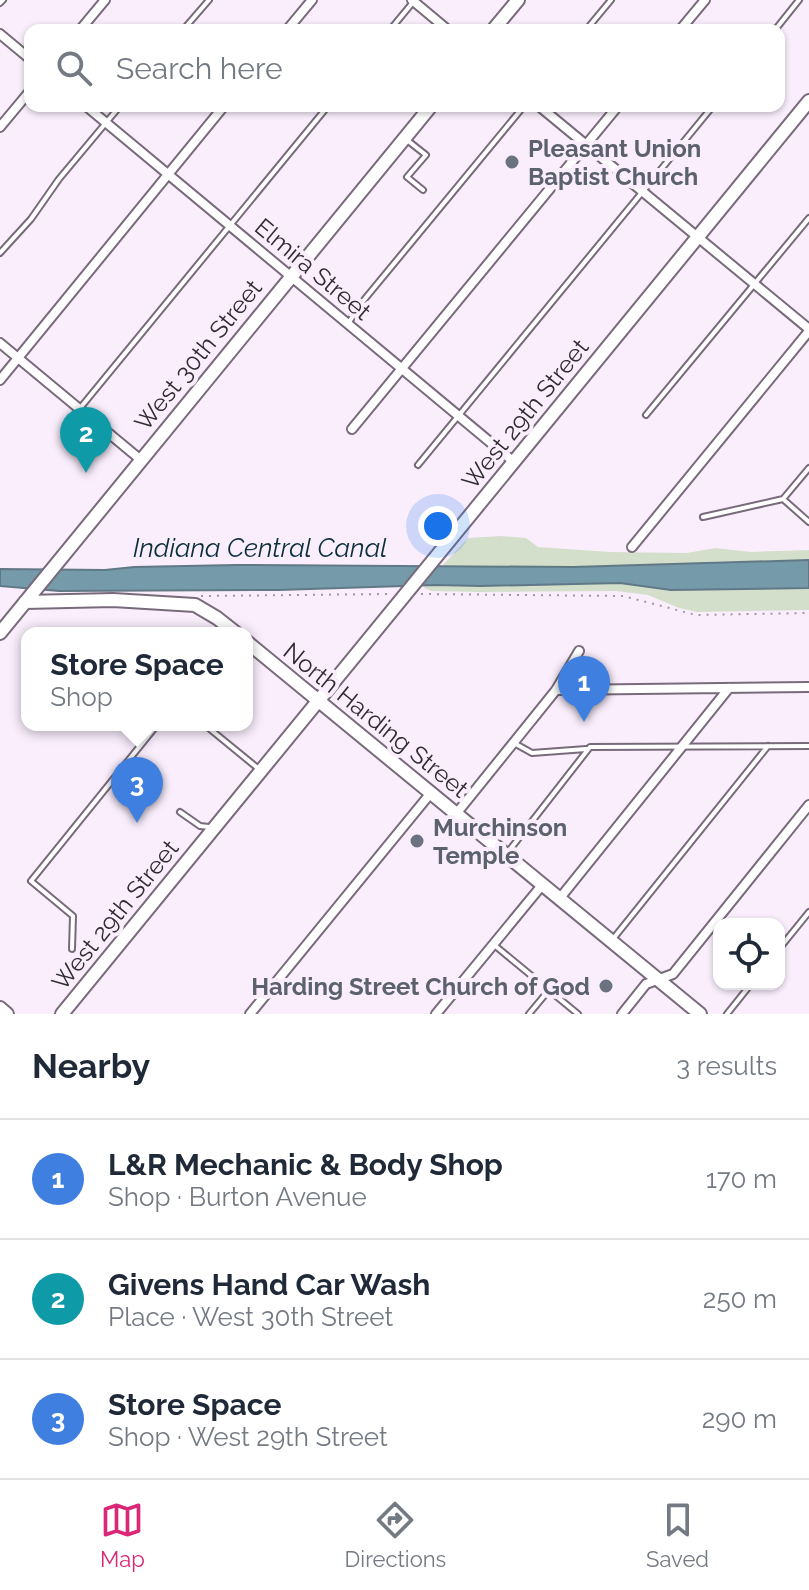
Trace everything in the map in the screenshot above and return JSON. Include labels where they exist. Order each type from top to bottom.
[{"type":"main road","points":[[498,24],[518,0]]},
{"type":"main road","name":"West 29th Street","points":[[62,1014],[412,593],[444,548],[809,101]]},
{"type":"main road","name":"West 30th Street","points":[[0,633],[426,112]]},
{"type":"main road","points":[[28,599],[195,605],[226,627]]},
{"type":"main road","name":"North Harding Street","points":[[253,647],[698,1013]]},
{"type":"main road","points":[[0,1008],[7,1014]]},
{"type":"street","points":[[85,24],[105,0]]},
{"type":"street","points":[[292,24],[312,0]]},
{"type":"street","points":[[685,24],[705,0]]},
{"type":"street","points":[[414,1],[441,24]]},
{"type":"street","points":[[0,34],[24,54]]},
{"type":"street","points":[[0,127],[24,98]]},
{"type":"street","name":"Elmira Street","points":[[94,112],[514,462]]},
{"type":"street","points":[[0,380],[219,112]]},
{"type":"street","points":[[546,112],[809,330],[632,547]]},
{"type":"street","points":[[352,429],[613,112]]},
{"type":"street","points":[[0,343],[141,460]]},
{"type":"street","points":[[456,814],[556,690],[579,651]]},
{"type":"street","points":[[556,690],[809,687]]},
{"type":"street","points":[[560,898],[729,688]]},
{"type":"street","points":[[250,1014],[430,794]]},
{"type":"street","points":[[622,1014],[646,984],[673,974],[809,805]]},
{"type":"street","points":[[436,1014],[543,884]]},
{"type":"lane","points":[[188,24],[209,0]]},
{"type":"lane","points":[[591,24],[611,0]]},
{"type":"lane","points":[[780,24],[799,0]]},
{"type":"lane","points":[[395,24],[414,1]]},
{"type":"lane","points":[[0,253],[31,219],[59,179],[115,112]]},
{"type":"lane","points":[[79,409],[323,112]]},
{"type":"lane","points":[[348,324],[359,306],[519,112]]},
{"type":"lane","points":[[418,465],[708,112]]},
{"type":"lane","points":[[405,138],[426,155],[407,177],[423,190]]},
{"type":"lane","points":[[646,415],[809,218]]},
{"type":"lane","points":[[703,517],[783,499],[809,468]]},
{"type":"lane","points":[[783,499],[809,522]]},
{"type":"lane","points":[[72,949],[73,916],[31,881],[152,731]]},
{"type":"lane","points":[[212,731],[261,772]]},
{"type":"lane","points":[[513,743],[532,753],[619,746],[809,746]]},
{"type":"lane","points":[[612,941],[768,746]]},
{"type":"lane","points":[[506,854],[589,748]]},
{"type":"lane","points":[[180,812],[200,826],[217,826]]},
{"type":"lane","points":[[785,942],[809,912]]},
{"type":"lane","points":[[493,944],[578,1014]]},
{"type":"lane","points":[[529,1014],[549,990]]},
{"type":"lane","points":[[727,1014],[746,990]]},
{"type":"path","points":[[412,593],[623,596],[696,615],[809,613]]},
{"type":"green space","points":[[468,538],[526,538],[538,547],[610,552],[687,553],[715,548],[751,552],[809,550],[809,560],[704,562],[678,566],[442,566]]},
{"type":"green space","points":[[620,583],[671,590],[809,588],[809,610],[697,612],[648,595],[616,591],[481,592],[432,591],[424,588],[426,585]]},
{"type":"water","points":[[809,560],[809,588],[671,590],[620,583],[59,591],[0,586],[0,569],[105,570],[236,565],[573,567]]},
{"type":"place","name":"Pleasant Union Baptist Church","points":[[512,162]]},
{"type":"place","name":"Givens Hand Car Wash","points":[[86,473]]},
{"type":"place","name":"L&R Mechanic & Body Shop","points":[[584,722]]},
{"type":"place","name":"Store Space","points":[[137,823]]},
{"type":"place","name":"Murchinson Temple","points":[[417,841]]},
{"type":"place","name":"Harding Street Church of God","points":[[606,986]]},
{"type":"water label","name":"Indiana Central Canal","points":[[260,548]]}]
